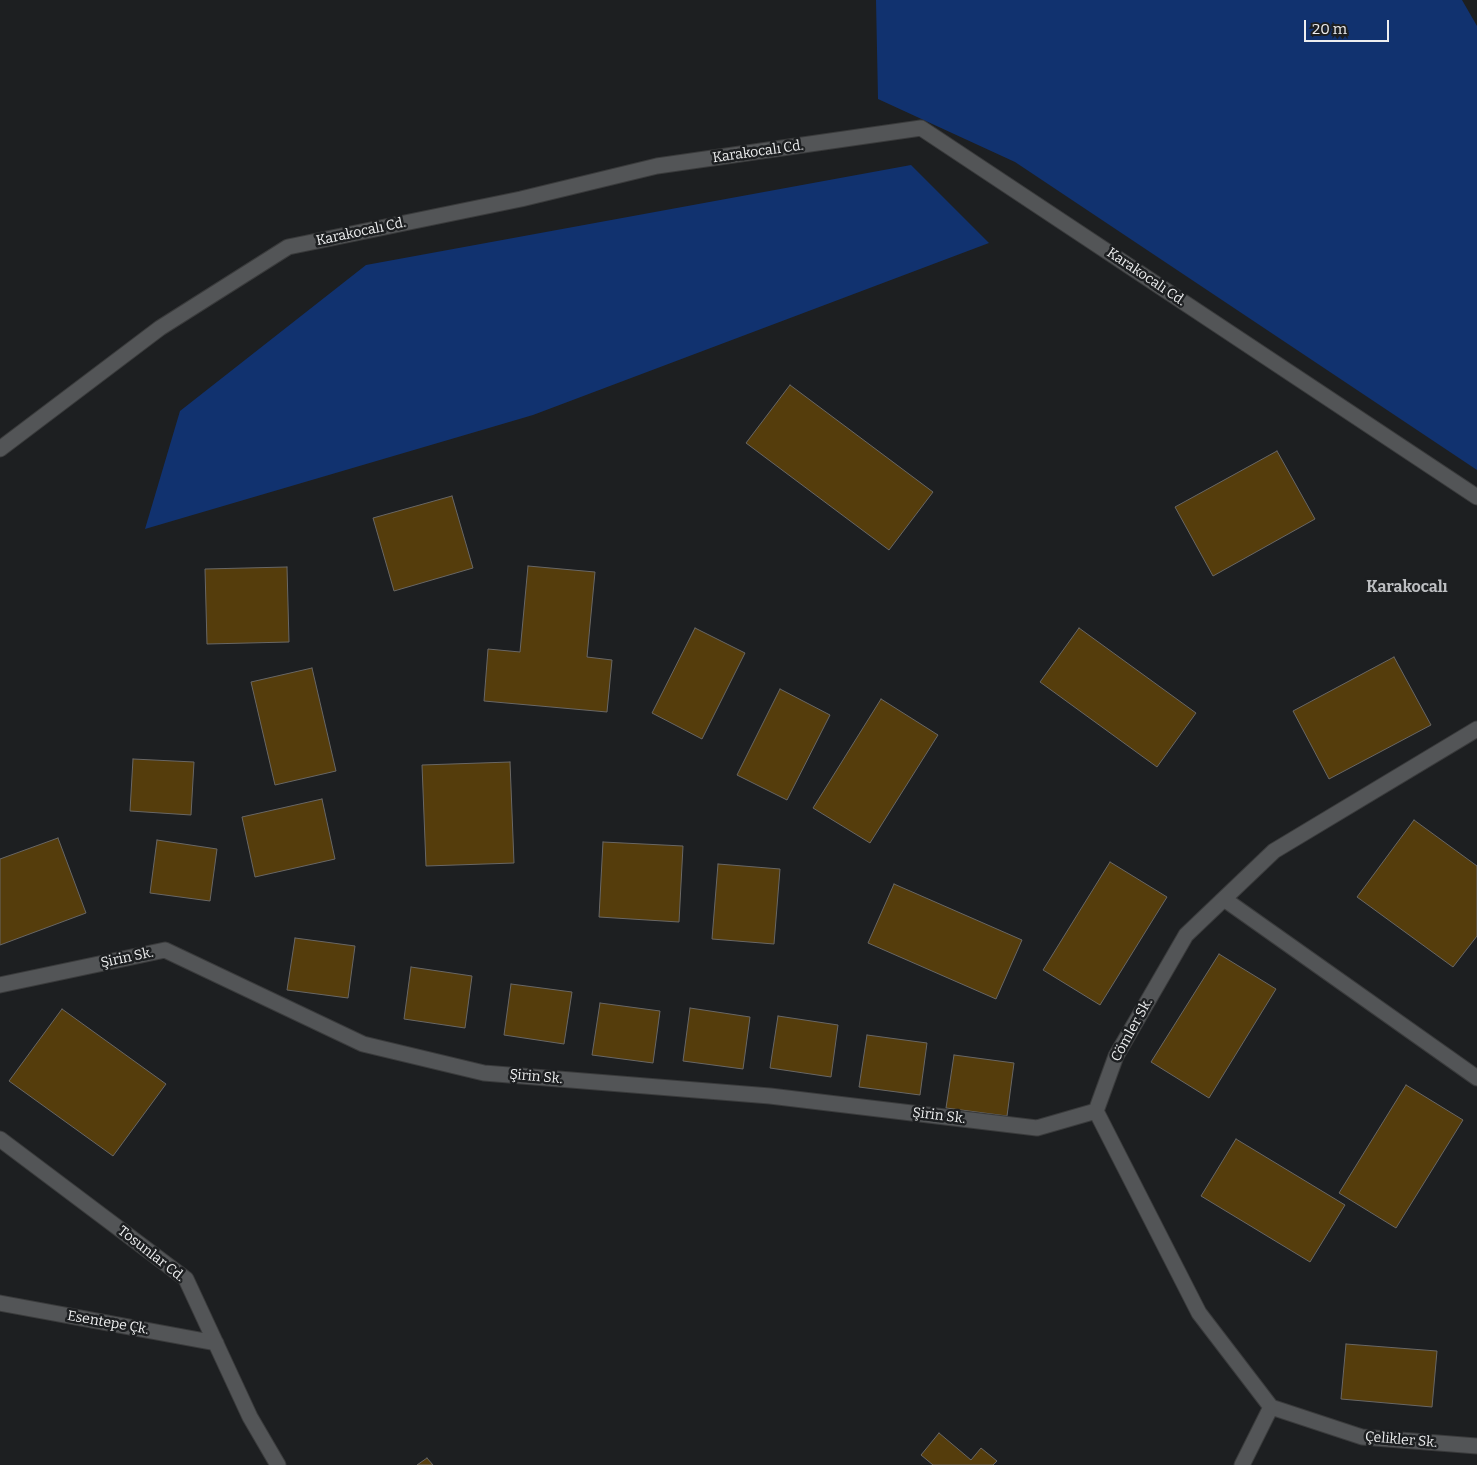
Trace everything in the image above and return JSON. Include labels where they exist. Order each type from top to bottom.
[{"type":"street","name":"Karakocalı Cd.","points":[[0,449],[160,328],[288,247],[521,199],[656,166],[921,128],[1477,497]]},
{"type":"street","name":"Cömler Sk.","points":[[1096,1111],[1116,1056],[1186,935],[1274,851],[1477,729]]},
{"type":"street","points":[[1224,899],[1477,1078]]},
{"type":"street","name":"Şirin Sk.","points":[[0,985],[165,950],[363,1044],[484,1073],[770,1096],[1037,1128],[1096,1111]]},
{"type":"street","points":[[1096,1111],[1199,1313],[1270,1407],[1242,1465]]},
{"type":"street","name":"Tosunlar Cd.","points":[[0,1138],[186,1279],[250,1417],[278,1465]]},
{"type":"street","name":"Esentepe Çk.","points":[[0,1303],[216,1343]]},
{"type":"street","name":"Çelikler Sk.","points":[[1270,1407],[1362,1437],[1477,1446]]},
{"type":"shaded area","points":[[876,0],[1462,0],[1477,26],[1477,470],[1015,162],[878,99]]},
{"type":"shaded area","points":[[911,165],[989,243],[533,415],[145,529],[180,411],[366,265]]},
{"type":"building","points":[[790,385],[933,492],[889,550],[746,443]]},
{"type":"building","points":[[1277,451],[1315,519],[1213,576],[1175,507]]},
{"type":"building","points":[[452,496],[473,568],[394,591],[373,518]]},
{"type":"building","points":[[528,566],[595,572],[587,657],[612,660],[607,712],[484,701],[488,649],[520,652]]},
{"type":"building","points":[[287,567],[289,642],[207,644],[205,569]]},
{"type":"building","points":[[695,628],[745,653],[702,739],[652,713]]},
{"type":"building","points":[[1079,628],[1196,713],[1157,767],[1040,682]]},
{"type":"building","points":[[1394,657],[1431,725],[1329,779],[1293,711]]},
{"type":"building","points":[[312,668],[336,771],[275,785],[251,682]]},
{"type":"building","points":[[780,689],[830,715],[787,800],[737,775]]},
{"type":"building","points":[[881,699],[938,735],[870,843],[813,808]]},
{"type":"building","points":[[133,759],[194,762],[191,815],[130,811]]},
{"type":"building","points":[[510,762],[514,863],[426,866],[422,765]]},
{"type":"building","points":[[322,799],[335,859],[255,877],[242,817]]},
{"type":"building","points":[[1414,820],[1477,866],[1477,936],[1453,967],[1357,897]]},
{"type":"building","points":[[58,838],[86,913],[0,945],[0,859]]},
{"type":"building","points":[[157,840],[217,849],[210,901],[150,893]]},
{"type":"building","points":[[603,842],[683,846],[679,922],[599,917]]},
{"type":"building","points":[[1110,862],[1167,897],[1100,1005],[1043,970]]},
{"type":"building","points":[[718,864],[780,869],[774,944],[712,939]]},
{"type":"building","points":[[894,884],[1022,940],[996,999],[868,943]]},
{"type":"building","points":[[295,938],[355,946],[348,998],[287,990]]},
{"type":"building","points":[[1219,954],[1276,989],[1209,1098],[1151,1062]]},
{"type":"building","points":[[411,967],[472,976],[465,1028],[404,1019]]},
{"type":"building","points":[[511,984],[572,992],[564,1044],[504,1035]]},
{"type":"building","points":[[600,1003],[660,1011],[653,1063],[592,1055]]},
{"type":"building","points":[[690,1008],[750,1017],[743,1069],[683,1061]]},
{"type":"building","points":[[62,1009],[166,1084],[113,1156],[9,1081]]},
{"type":"building","points":[[778,1016],[838,1025],[831,1077],[770,1068]]},
{"type":"building","points":[[867,1035],[927,1043],[920,1095],[859,1087]]},
{"type":"building","points":[[954,1055],[1014,1063],[1007,1116],[946,1108]]},
{"type":"building","points":[[1406,1085],[1463,1120],[1396,1228],[1339,1193]]},
{"type":"building","points":[[1236,1139],[1345,1205],[1310,1262],[1201,1196]]},
{"type":"building","points":[[1346,1344],[1437,1351],[1432,1407],[1341,1399]]},
{"type":"building","points":[[939,1433],[971,1460],[981,1448],[997,1461],[993,1465],[933,1465],[921,1455]]},
{"type":"building","points":[[427,1458],[433,1465],[417,1465]]},
{"type":"district","name":"Karakocalı","points":[[1407,588]]}]
